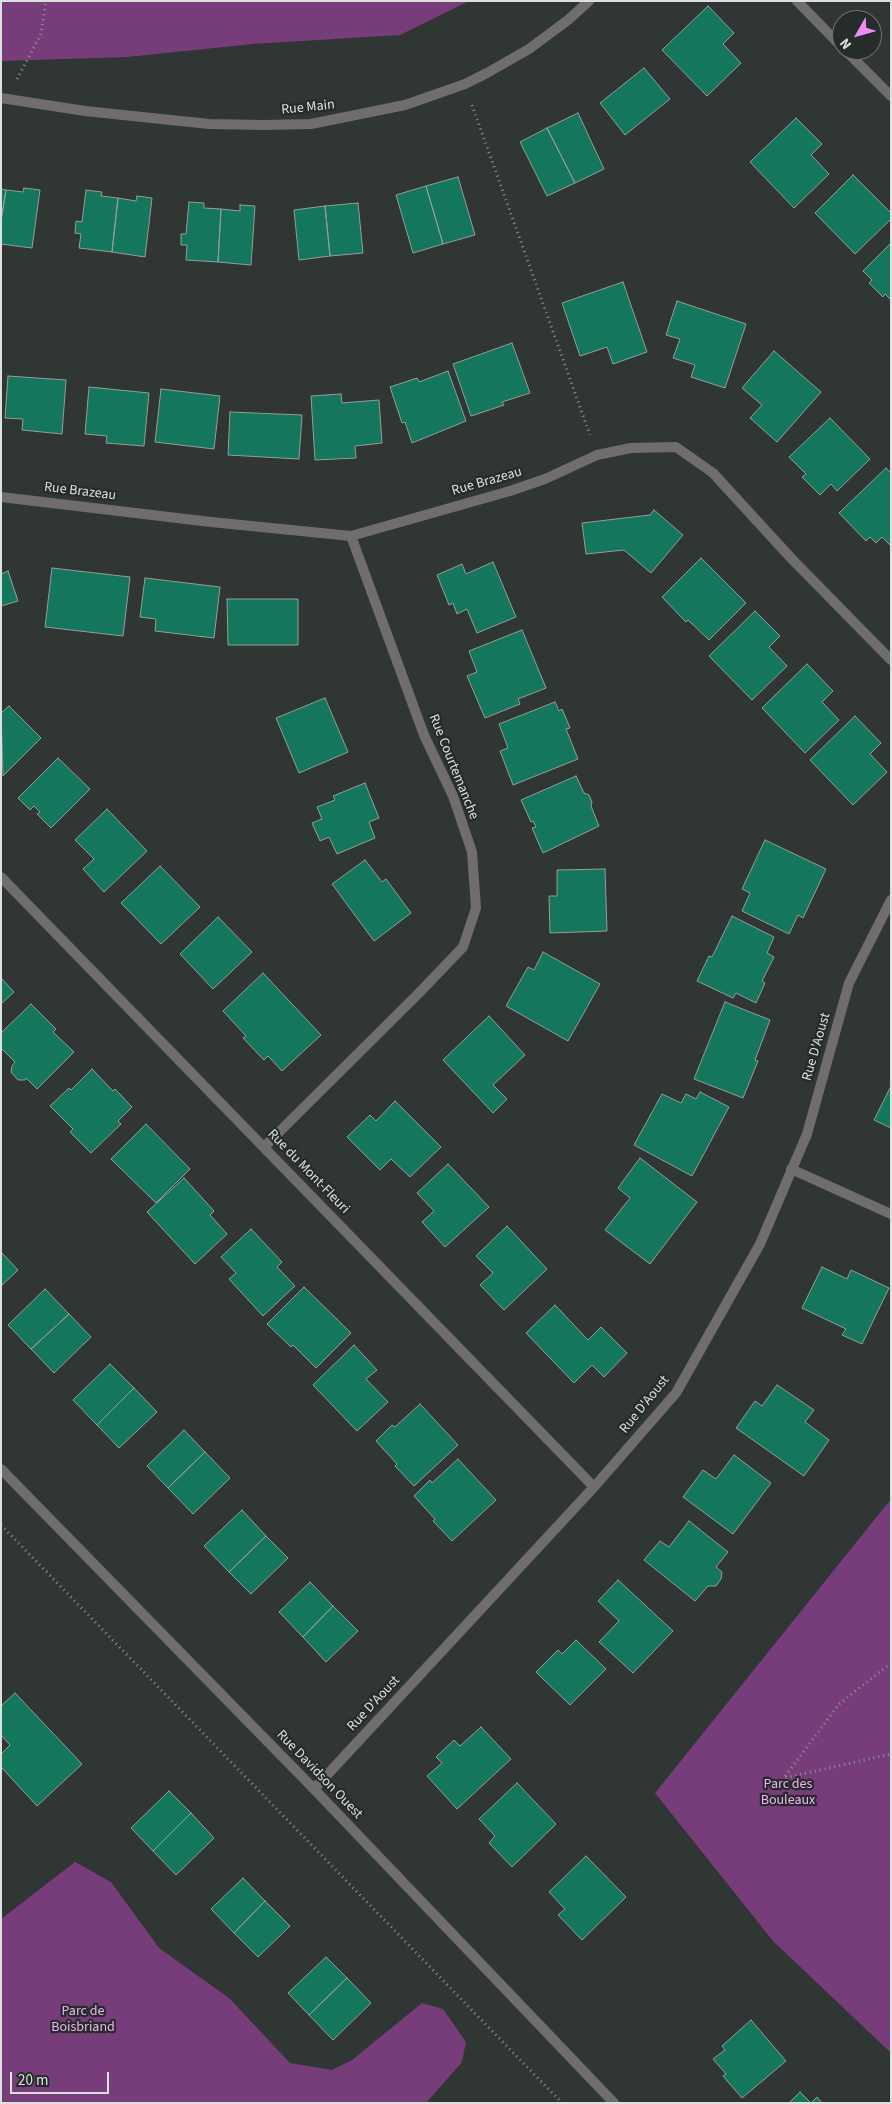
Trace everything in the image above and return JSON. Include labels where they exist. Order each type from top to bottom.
[{"type":"street","name":"Rue Main","points":[[4,98],[85,111],[209,124],[264,126],[311,124],[404,105],[465,84],[487,74],[529,49],[568,20],[589,1]]},
{"type":"street","points":[[797,1],[832,37]]},
{"type":"street","points":[[855,60],[891,96]]},
{"type":"street","name":"Rue Brazeau","points":[[1,497],[351,536],[510,491],[545,479],[597,455],[630,448],[676,447],[713,473],[790,557],[891,660]]},
{"type":"street","name":"Rue Courtemanche","points":[[265,1146],[463,947],[476,908],[472,852],[453,796],[424,735],[351,536]]},
{"type":"street","name":"Rue du Mont-Fleuri","points":[[1,877],[265,1146],[594,1487]]},
{"type":"street","name":"Rue D'Aoust","points":[[314,1789],[594,1487],[676,1393],[760,1244],[807,1134],[849,983],[891,900]]},
{"type":"street","points":[[791,1169],[891,1214]]},
{"type":"street","name":"Rue Davidson Ouest","points":[[1,1469],[314,1789],[614,2103]]},
{"type":"path","points":[[4,98],[41,34],[46,1]]},
{"type":"path","points":[[465,84],[597,455]]},
{"type":"path","points":[[1,1525],[562,2103]]},
{"type":"path","points":[[891,1664],[839,1704],[784,1778],[891,1754]]},
{"type":"green space","points":[[1,1],[469,1],[400,35],[253,44],[127,57],[1,61]]},
{"type":"green space","name":"Parc des Bouleaux","points":[[891,1499],[891,2053],[773,1941],[655,1793]]},
{"type":"green space","name":"Parc de Boisbriand","points":[[75,1862],[111,1882],[159,1948],[229,1998],[290,2063],[332,2070],[352,2060],[422,2003],[443,2009],[466,2042],[462,2062],[426,2103],[1,2103],[1,1919]]},
{"type":"building","points":[[708,6],[734,33],[723,44],[741,63],[707,96],[662,50]]},
{"type":"building","points":[[644,68],[670,99],[625,135],[600,103]]},
{"type":"building","points":[[578,113],[604,169],[575,183],[547,128]]},
{"type":"building","points":[[796,118],[822,144],[811,155],[829,174],[794,208],[750,162]]},
{"type":"building","points":[[547,128],[575,183],[547,196],[520,142]]},
{"type":"building","points":[[853,175],[891,213],[891,219],[855,254],[815,213]]},
{"type":"building","points":[[458,177],[475,235],[443,244],[426,186]]},
{"type":"building","points":[[426,186],[443,244],[413,253],[396,195]]},
{"type":"building","points":[[24,188],[40,190],[32,248],[1,244],[1,221],[6,190],[23,192]]},
{"type":"building","points":[[1,189],[6,190],[1,221]]},
{"type":"building","points":[[86,190],[102,192],[101,196],[118,198],[112,252],[79,248],[81,234],[75,233],[76,221],[82,222]]},
{"type":"building","points":[[137,196],[152,198],[145,257],[112,252],[118,198],[136,201]]},
{"type":"building","points":[[189,202],[204,203],[204,208],[221,209],[218,262],[186,260],[187,245],[181,245],[181,234],[186,234]]},
{"type":"building","points":[[358,203],[363,253],[330,256],[325,206]]},
{"type":"building","points":[[240,205],[255,206],[251,265],[218,262],[221,209],[240,211]]},
{"type":"building","points":[[325,206],[330,256],[299,260],[294,210]]},
{"type":"building","points":[[891,243],[891,300],[885,294],[883,297],[869,283],[872,280],[863,271]]},
{"type":"building","points":[[623,282],[647,352],[613,364],[607,347],[580,356],[562,303]]},
{"type":"building","points":[[677,301],[746,324],[725,388],[691,377],[695,365],[673,358],[680,339],[666,335]]},
{"type":"building","points":[[512,343],[530,393],[502,402],[504,405],[471,416],[453,364]]},
{"type":"building","points":[[774,351],[821,392],[777,442],[750,418],[762,405],[742,388]]},
{"type":"building","points":[[448,371],[466,421],[412,443],[405,422],[402,423],[390,387],[417,378],[419,382]]},
{"type":"building","points":[[8,376],[66,380],[62,434],[22,430],[23,419],[5,418]]},
{"type":"building","points":[[89,387],[149,393],[144,446],[106,443],[107,436],[85,434]]},
{"type":"building","points":[[161,389],[220,396],[214,449],[155,442]]},
{"type":"building","points":[[341,394],[342,403],[379,400],[382,443],[355,446],[356,458],[315,460],[311,396]]},
{"type":"building","points":[[230,412],[302,415],[299,459],[228,455]]},
{"type":"building","points":[[830,418],[870,459],[837,491],[831,484],[820,495],[802,477],[806,474],[789,457]]},
{"type":"building","points":[[886,468],[891,473],[891,546],[882,537],[876,543],[870,537],[866,541],[839,513]]},
{"type":"building","points":[[654,510],[683,535],[651,573],[624,550],[586,554],[582,523],[650,515]]},
{"type":"building","points":[[701,558],[746,603],[709,640],[688,620],[686,622],[662,597]]},
{"type":"building","points":[[493,562],[516,617],[477,633],[467,609],[457,614],[453,603],[449,605],[437,575],[462,564],[466,574]]},
{"type":"building","points":[[52,568],[130,577],[123,636],[45,627]]},
{"type":"building","points":[[8,571],[18,601],[1,606],[1,574]]},
{"type":"building","points":[[145,578],[220,587],[214,638],[155,631],[156,619],[140,617]]},
{"type":"building","points":[[227,599],[298,599],[298,645],[228,645]]},
{"type":"building","points":[[755,611],[780,636],[769,647],[787,666],[752,700],[709,656]]},
{"type":"building","points":[[522,630],[546,688],[518,699],[520,704],[485,718],[467,676],[477,672],[469,651]]},
{"type":"building","points":[[807,664],[833,691],[822,702],[839,720],[805,753],[762,708]]},
{"type":"building","points":[[325,698],[348,752],[299,773],[276,718]]},
{"type":"building","points":[[555,702],[559,711],[562,709],[570,728],[566,729],[578,759],[513,785],[500,751],[508,748],[499,724]]},
{"type":"building","points":[[9,706],[41,738],[3,776],[1,713]]},
{"type":"building","points":[[855,716],[881,743],[870,754],[887,772],[853,805],[810,760]]},
{"type":"building","points":[[58,758],[90,789],[51,828],[37,814],[40,812],[34,806],[30,810],[18,798]]},
{"type":"building","points":[[576,776],[584,793],[589,795],[599,826],[543,853],[532,828],[536,827],[533,821],[531,822],[521,800]]},
{"type":"building","points":[[365,783],[379,818],[369,822],[375,838],[337,854],[329,837],[320,841],[312,823],[322,819],[317,807],[335,800],[333,796]]},
{"type":"building","points":[[107,809],[147,851],[104,892],[83,869],[94,859],[75,840]]},
{"type":"building","points":[[765,840],[826,869],[803,918],[798,915],[789,934],[742,911],[750,893],[742,889]]},
{"type":"building","points":[[365,860],[382,882],[386,879],[411,913],[374,941],[332,884]]},
{"type":"building","points":[[160,866],[200,907],[161,944],[121,903]]},
{"type":"building","points":[[605,869],[607,931],[550,933],[549,896],[557,896],[557,870]]},
{"type":"building","points":[[732,916],[774,937],[767,953],[774,957],[762,981],[765,983],[756,1003],[736,993],[733,998],[697,981],[709,956],[712,957]]},
{"type":"building","points":[[218,917],[252,952],[213,989],[180,954]]},
{"type":"building","points":[[543,952],[600,984],[568,1041],[506,1006],[528,967],[534,970]]},
{"type":"building","points":[[263,973],[321,1035],[282,1071],[268,1056],[264,1060],[243,1038],[246,1036],[223,1011]]},
{"type":"building","points":[[1,978],[14,992],[1,1004]]},
{"type":"building","points":[[725,1002],[770,1020],[755,1060],[758,1061],[743,1098],[694,1079]]},
{"type":"building","points":[[31,1004],[56,1029],[53,1032],[74,1052],[37,1089],[26,1078],[25,1080],[18,1080],[11,1072],[15,1062],[1,1048],[1,1033]]},
{"type":"building","points":[[489,1016],[525,1055],[493,1085],[507,1099],[493,1113],[443,1060]]},
{"type":"building","points":[[92,1069],[132,1107],[118,1121],[121,1124],[91,1153],[70,1132],[73,1129],[50,1106],[69,1088],[71,1090]]},
{"type":"building","points":[[891,1086],[891,1128],[874,1120]]},
{"type":"building","points":[[700,1092],[729,1107],[692,1176],[634,1145],[662,1094],[681,1103],[686,1094],[696,1099]]},
{"type":"building","points":[[395,1101],[441,1147],[410,1177],[391,1159],[380,1170],[347,1137],[370,1115],[376,1121]]},
{"type":"building","points":[[146,1124],[190,1169],[156,1203],[111,1159]]},
{"type":"building","points":[[640,1158],[697,1202],[650,1264],[605,1230],[630,1198],[618,1188]]},
{"type":"building","points":[[448,1164],[489,1207],[445,1247],[422,1222],[434,1211],[417,1193]]},
{"type":"building","points":[[184,1178],[214,1211],[210,1215],[227,1234],[195,1264],[147,1212]]},
{"type":"building","points":[[507,1226],[547,1269],[504,1310],[480,1285],[493,1273],[476,1256]]},
{"type":"building","points":[[251,1229],[282,1262],[277,1267],[295,1286],[263,1316],[229,1279],[236,1273],[221,1257]]},
{"type":"building","points":[[1,1252],[18,1270],[1,1286]]},
{"type":"building","points":[[822,1267],[847,1279],[851,1270],[889,1288],[862,1344],[842,1335],[846,1329],[802,1308]]},
{"type":"building","points":[[304,1287],[351,1333],[316,1368],[293,1345],[291,1347],[267,1324]]},
{"type":"building","points":[[45,1289],[69,1314],[31,1349],[8,1325]]},
{"type":"building","points":[[555,1305],[588,1340],[601,1327],[627,1353],[604,1377],[592,1365],[574,1383],[526,1333]]},
{"type":"building","points":[[69,1314],[91,1337],[54,1373],[31,1349]]},
{"type":"building","points":[[354,1345],[377,1370],[366,1379],[388,1402],[357,1431],[313,1385]]},
{"type":"building","points":[[110,1364],[134,1388],[97,1425],[73,1400]]},
{"type":"building","points":[[777,1385],[814,1410],[805,1422],[829,1440],[804,1476],[736,1428],[755,1401],[762,1406]]},
{"type":"building","points":[[134,1388],[157,1412],[119,1448],[97,1425]]},
{"type":"building","points":[[420,1404],[458,1445],[414,1486],[395,1466],[397,1464],[376,1441],[392,1425],[395,1427]]},
{"type":"building","points":[[184,1430],[205,1452],[168,1488],[147,1466]]},
{"type":"building","points":[[205,1452],[230,1478],[193,1514],[168,1488]]},
{"type":"building","points":[[734,1455],[771,1483],[733,1534],[683,1497],[703,1470],[716,1479]]},
{"type":"building","points":[[458,1459],[496,1500],[452,1541],[433,1521],[435,1519],[414,1496],[430,1480],[432,1483]]},
{"type":"building","points":[[242,1510],[266,1536],[229,1572],[204,1546]]},
{"type":"building","points":[[689,1521],[728,1552],[716,1567],[722,1572],[721,1579],[716,1586],[708,1586],[695,1601],[644,1560],[660,1541],[669,1547]]},
{"type":"building","points":[[266,1536],[288,1558],[251,1594],[229,1572]]},
{"type":"building","points":[[618,1580],[673,1631],[633,1673],[599,1642],[619,1621],[598,1601]]},
{"type":"building","points":[[310,1582],[333,1606],[303,1637],[279,1612]]},
{"type":"building","points":[[333,1606],[358,1631],[326,1662],[303,1637]]},
{"type":"building","points":[[576,1640],[606,1669],[570,1705],[536,1672],[558,1650],[562,1654]]},
{"type":"building","points":[[15,1693],[82,1764],[37,1806],[1,1767],[1,1754],[10,1745],[1,1735],[1,1706]]},
{"type":"building","points":[[481,1727],[511,1759],[457,1809],[427,1776],[442,1763],[436,1757],[454,1740],[460,1746]]},
{"type":"building","points":[[517,1783],[556,1824],[512,1867],[489,1843],[495,1836],[479,1819]]},
{"type":"building","points":[[169,1791],[191,1813],[153,1851],[131,1828]]},
{"type":"building","points":[[191,1813],[214,1838],[176,1875],[153,1851]]},
{"type":"building","points":[[586,1856],[626,1897],[582,1940],[558,1915],[565,1909],[549,1892]]},
{"type":"building","points":[[243,1878],[265,1901],[234,1933],[211,1909]]},
{"type":"building","points":[[265,1901],[290,1926],[258,1957],[234,1933]]},
{"type":"building","points":[[326,1957],[347,1978],[309,2015],[288,1993]]},
{"type":"building","points":[[347,1978],[371,2003],[333,2040],[309,2015]]},
{"type":"building","points":[[751,2020],[786,2061],[742,2098],[723,2076],[726,2074],[713,2059],[725,2050],[722,2046]]},
{"type":"building","points":[[800,2092],[811,2103],[789,2103]]},
{"type":"building","points":[[817,2097],[822,2103],[811,2103]]}]
